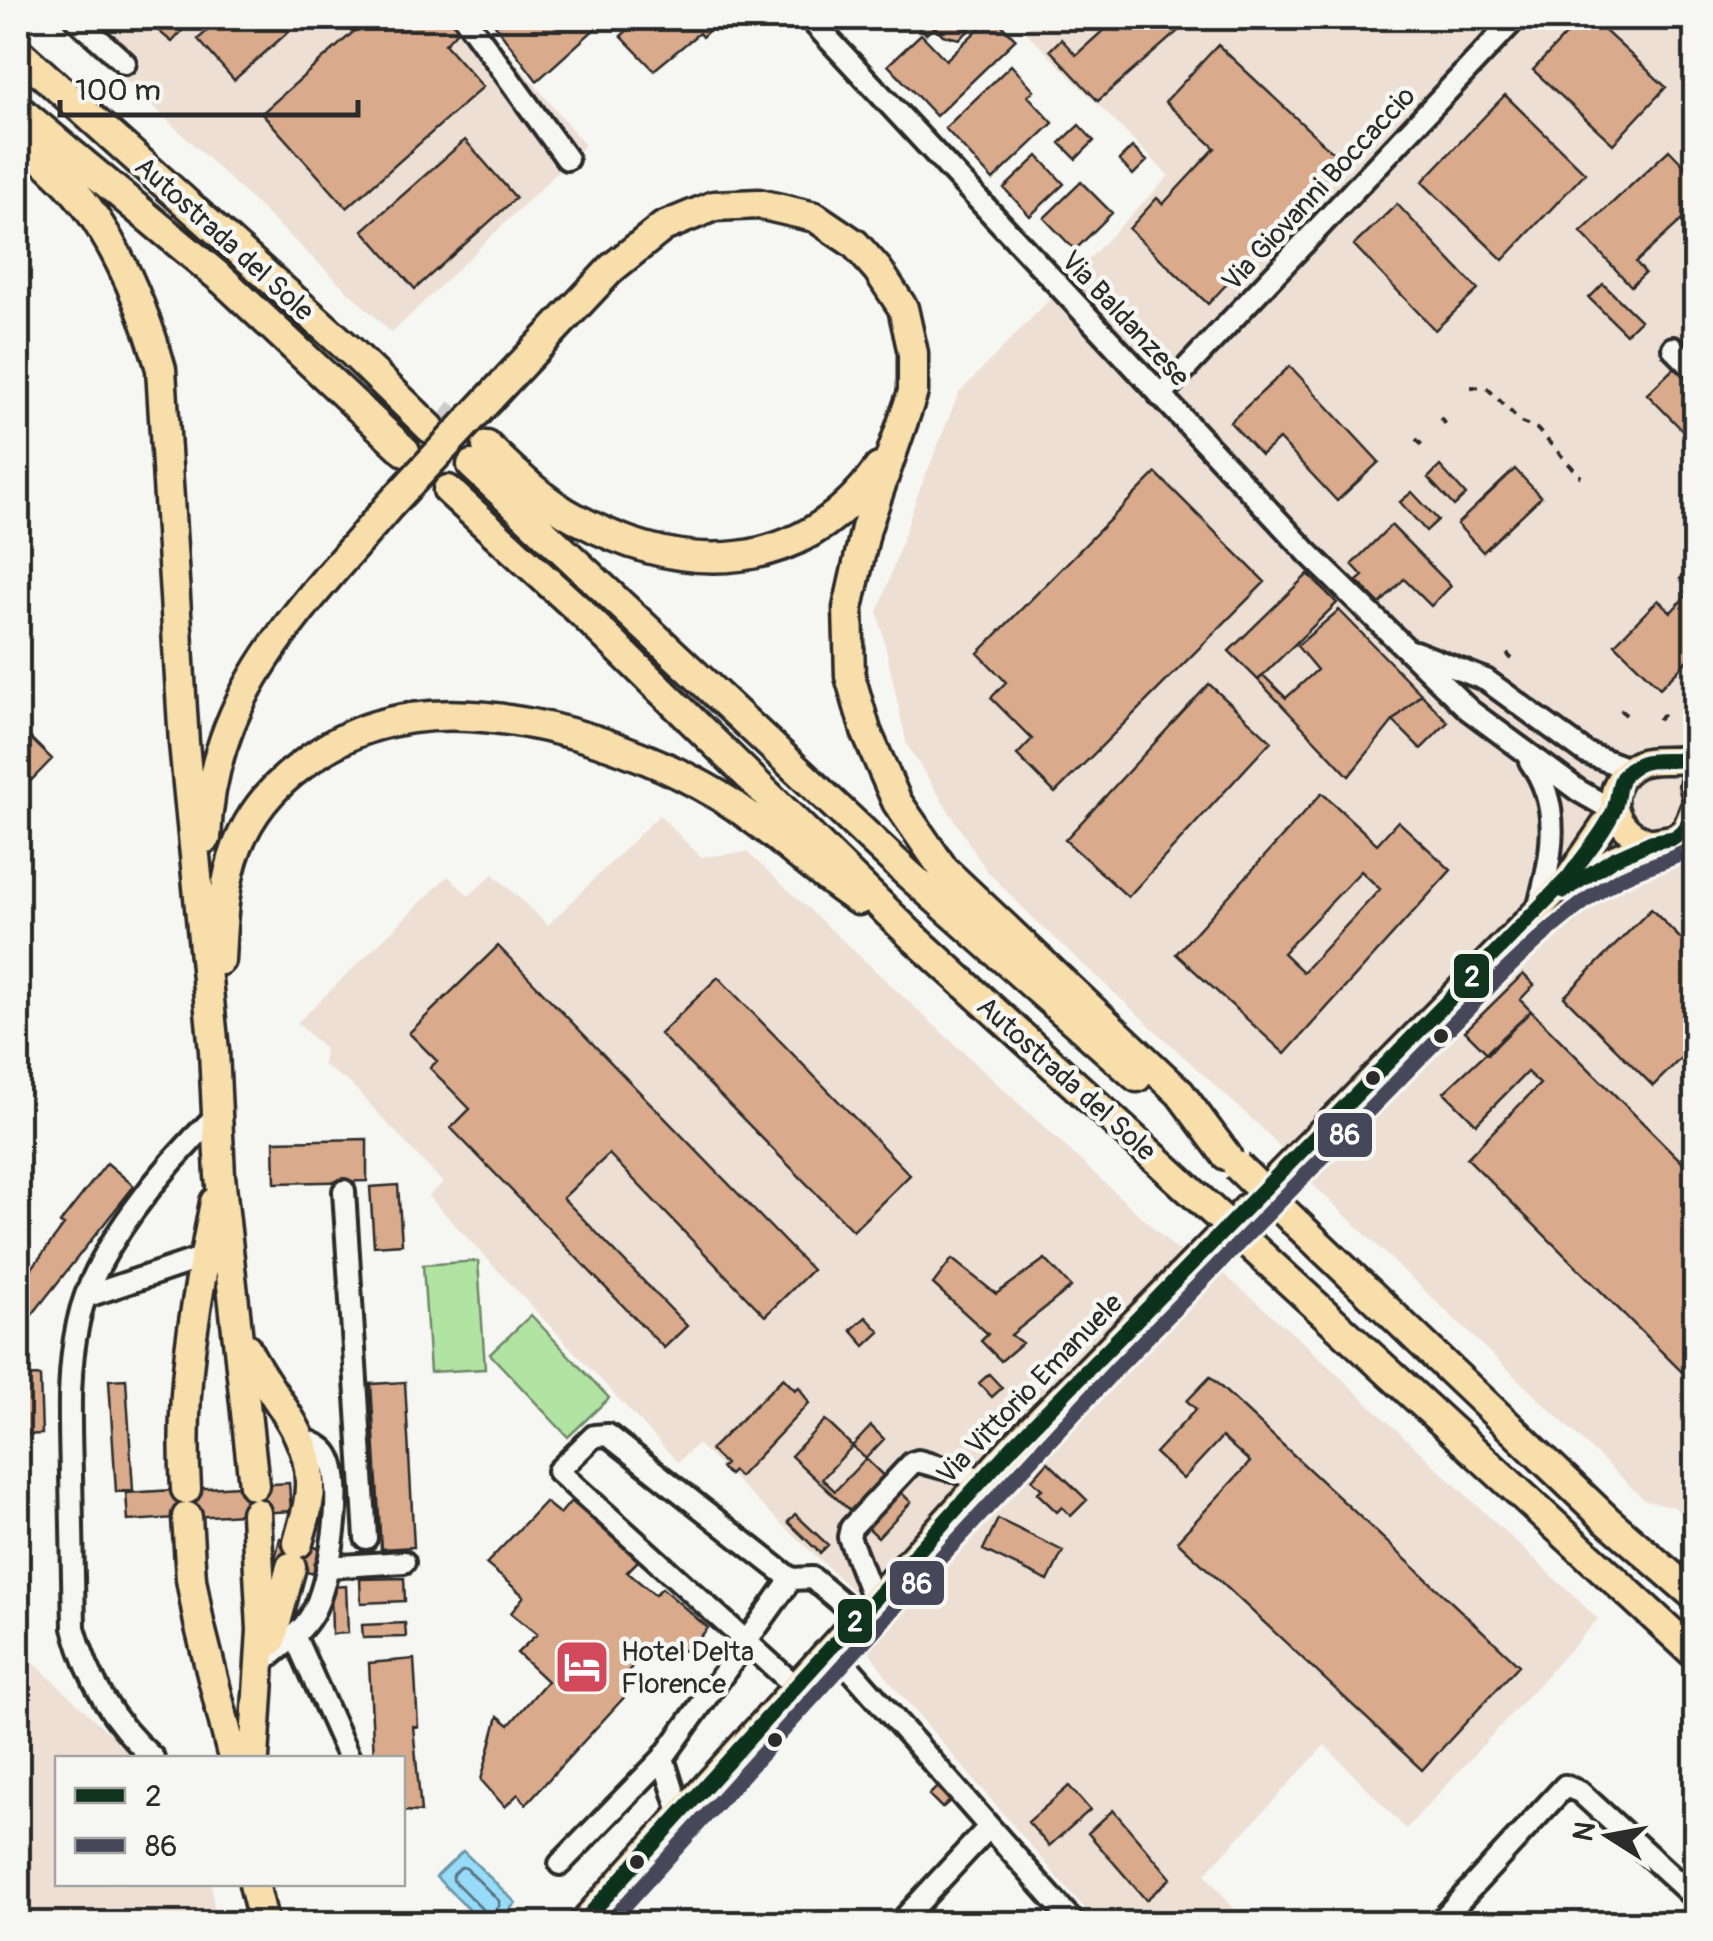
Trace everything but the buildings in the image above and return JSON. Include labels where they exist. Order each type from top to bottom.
[{"type":"highway","name":"Autostrada del Sole","points":[[18,52],[352,352],[436,420]]},
{"type":"highway","name":"Autostrada del Sole","points":[[18,109],[224,281],[405,451]]},
{"type":"highway","points":[[18,137],[87,206],[146,316],[161,370],[184,744],[204,929],[220,1176],[255,1499],[262,1610],[254,1756]]},
{"type":"highway","points":[[204,929],[207,824],[219,756],[242,696],[270,648],[388,506],[612,268],[662,228],[714,206],[758,204],[815,218],[855,244],[903,308],[913,353],[913,392],[866,528],[848,608],[850,676],[866,730],[897,802],[944,870],[1180,1093],[1232,1161]]},
{"type":"highway","name":"Autostrada del Sole","points":[[895,447],[863,491],[839,515],[798,541],[761,553],[702,557],[641,546],[575,518],[519,476],[479,456],[907,874],[1232,1161],[1593,1506],[1696,1597]]},
{"type":"highway","name":"Autostrada del Sole","points":[[448,490],[580,611],[911,935],[1696,1655]]},
{"type":"highway","points":[[214,1051],[224,898],[229,871],[251,818],[287,776],[332,744],[378,724],[410,718],[461,716],[559,731],[599,742],[680,776],[719,796],[822,876],[911,935]]},
{"type":"highway","points":[[220,1176],[187,1359],[183,1404],[191,1578],[232,1756]]},
{"type":"highway","points":[[238,1332],[254,1365],[312,1443],[309,1500],[259,1696]]},
{"type":"highway","points":[[253,1924],[254,1886]]},
{"type":"highway","points":[[254,1886],[264,1924]]},
{"type":"main road","points":[[1629,769],[1642,762],[1684,762],[1696,756]]},
{"type":"main road","name":"Via Vittorio Emanuele","points":[[1538,910],[1604,864],[1685,830],[1695,800],[1676,766],[1663,760]]},
{"type":"main road","name":"Via Vittorio Emanuele","points":[[581,1924],[983,1479],[1569,877],[1614,811],[1619,782],[1629,769]]},
{"type":"main road","points":[[1614,811],[1628,832],[1662,840]]},
{"type":"street","points":[[75,18],[125,62]]},
{"type":"street","points":[[465,18],[567,159]]},
{"type":"street","name":"Via Baldanzese","points":[[809,18],[1308,553],[1469,710],[1614,811]]},
{"type":"street","name":"Via Giovanni Boccaccio","points":[[1160,396],[1516,18]]},
{"type":"street","points":[[1673,348],[1696,371]]},
{"type":"street","name":"Via Baldanzese","points":[[1408,650],[1486,680],[1586,753],[1629,769]]},
{"type":"street","name":"Via Baldanzese","points":[[1520,747],[1549,792],[1553,814],[1548,872],[1538,910]]},
{"type":"street","points":[[1662,840],[1696,852]]},
{"type":"street","points":[[151,1756],[130,1738],[103,1704],[84,1665],[74,1628],[69,1384],[78,1319],[100,1265],[130,1216],[185,1145],[217,1116]]},
{"type":"street","points":[[344,1191],[366,1538]]},
{"type":"street","points":[[88,1296],[204,1257]]},
{"type":"street","points":[[794,1685],[558,1471],[594,1436],[608,1435],[791,1579],[812,1578],[865,1608]]},
{"type":"street","points":[[312,1443],[360,1444]]},
{"type":"street","points":[[268,1659],[313,1614],[327,1566],[335,1520],[332,1463],[312,1443]]},
{"type":"street","points":[[865,1608],[848,1537],[851,1528],[918,1460],[983,1479]]},
{"type":"street","points":[[327,1566],[404,1562]]},
{"type":"street","points":[[560,1864],[664,1758],[791,1579]]},
{"type":"street","points":[[294,1635],[349,1756]]},
{"type":"street","points":[[830,1646],[1074,1924]]},
{"type":"street","points":[[664,1758],[680,1812]]},
{"type":"street","points":[[1438,1924],[1565,1786],[1580,1792],[1696,1899]]},
{"type":"street","points":[[899,1924],[990,1827]]},
{"type":"path","points":[[1472,387],[1487,388],[1522,423],[1537,429],[1581,476]]},
{"type":"path","points":[[1440,418],[1447,425]]},
{"type":"path","points":[[1416,439],[1424,447]]},
{"type":"path","points":[[1620,710],[1631,719]]},
{"type":"path","points":[[1658,720],[1667,711]]},
{"type":"shaded area","points":[[60,18],[479,18],[585,145],[392,333]]},
{"type":"shaded area","points":[[1040,18],[1695,18],[1695,1526],[1674,1507],[1645,1500],[1307,1179],[1268,1134],[1035,920],[986,870],[907,745],[878,613],[915,502],[959,393],[1169,176],[1025,31]]},
{"type":"shaded area","points":[[659,815],[701,857],[747,852],[1176,1249],[1213,1265],[1305,1344],[1598,1619],[1406,1829],[1325,1745],[1205,1874],[1246,1923],[1097,1923],[891,1683],[869,1651],[853,1591],[697,1444],[678,1462],[428,1196],[443,1183],[351,1084],[323,1065],[325,1049],[297,1023],[448,876],[469,896],[493,874],[548,925]]},
{"type":"shaded area","points":[[18,1367],[34,1663],[134,1756],[55,1756],[55,1886],[211,1886],[216,1923],[18,1923]]},
{"type":"green space","points":[[478,1261],[485,1369],[430,1372],[423,1265]]},
{"type":"green space","points":[[531,1315],[609,1398],[568,1437],[490,1354]]},
{"type":"water","points":[[463,1851],[516,1903],[496,1923],[482,1923],[436,1877]]},
{"type":"tunnel","points":[[441,413],[487,446]]},
{"type":"transit line","name":"2","points":[[581,1924],[1014,1445],[1569,877],[1609,821],[1628,770],[1642,763],[1696,755]]},
{"type":"transit line","name":"2","points":[[1564,891],[1613,859],[1651,842],[1674,838],[1685,830],[1696,805]]},
{"type":"transit line","name":"86","points":[[608,1924],[1115,1370],[1503,973],[1557,923],[1601,890],[1696,845]]},
{"type":"place","name":"Hotel Delta Florence","points":[[582,1667]]}]
